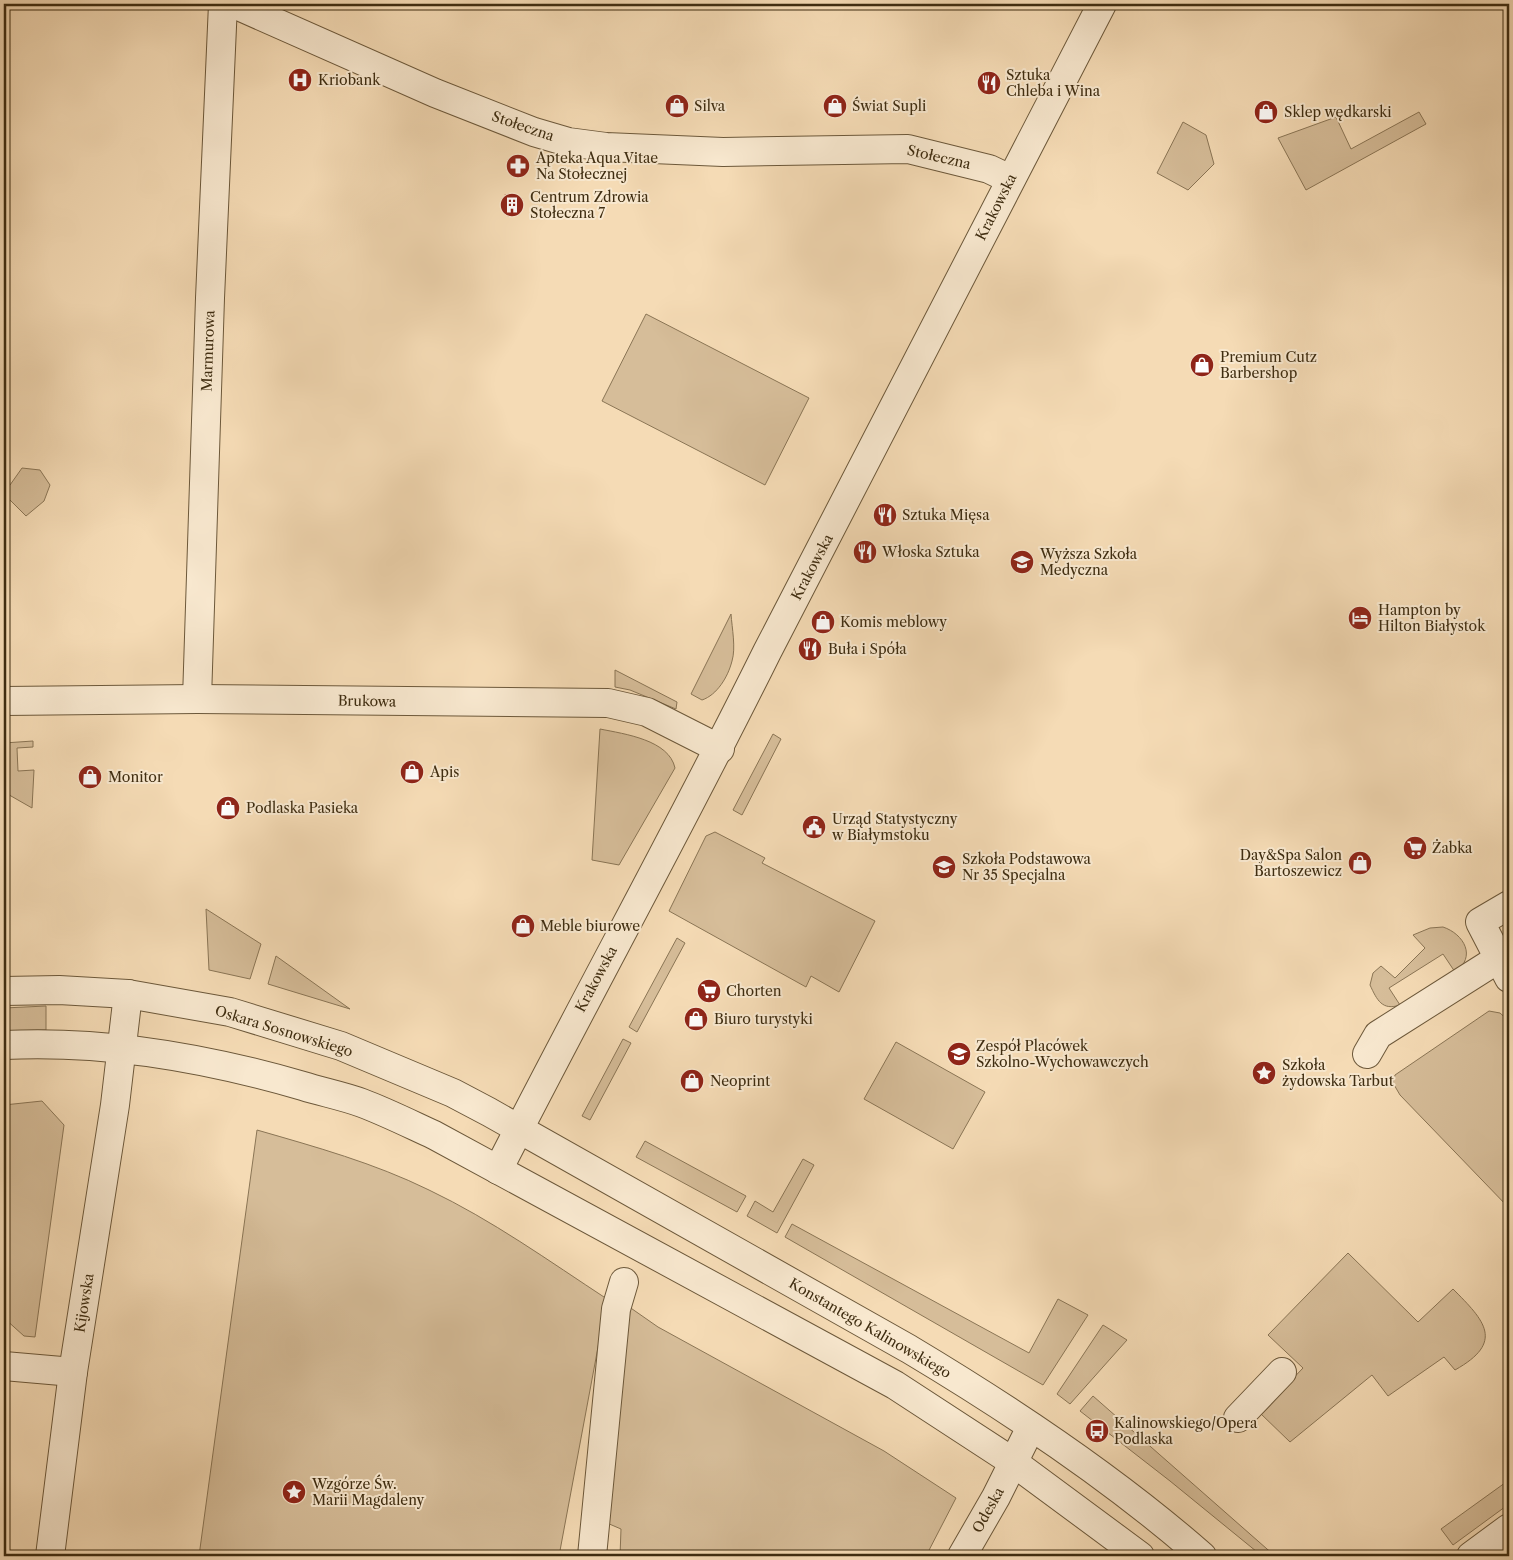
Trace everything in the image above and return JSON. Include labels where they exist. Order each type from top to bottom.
[{"type":"street","name":"Marmurowa","points":[[197,699],[209,307],[222,4]]},
{"type":"street","name":"Stołeczna","points":[[234,4],[435,93],[534,132],[568,142],[606,147],[723,152],[908,149],[989,169],[1010,179]]},
{"type":"street","name":"Krakowska","points":[[498,1170],[632,911],[720,749],[1010,179],[1102,4]]},
{"type":"street","name":"Brukowa","points":[[4,701],[197,699],[608,703],[647,712],[720,749]]},
{"type":"street","points":[[1367,1054],[1378,1035],[1506,963],[1480,922],[1509,905]]},
{"type":"street","name":"Oskara Sosnowskiego","points":[[4,991],[59,990],[128,994],[230,1012],[341,1046],[452,1093],[519,1129]]},
{"type":"street","name":"Kijowska","points":[[50,1556],[73,1372],[122,1050],[128,994]]},
{"type":"street","points":[[4,1045],[59,1045],[122,1050],[198,1060],[273,1077],[361,1102],[434,1135],[895,1385],[1013,1462],[1140,1556]]},
{"type":"street","name":"Konstantego Kalinowskiego","points":[[519,1129],[909,1349],[973,1388],[1031,1427],[1141,1507],[1202,1556]]},
{"type":"street","points":[[592,1556],[616,1309],[624,1282]]},
{"type":"street","points":[[4,1366],[73,1372]]},
{"type":"street","points":[[1238,1418],[1282,1372]]},
{"type":"street","name":"Odeska","points":[[962,1556],[996,1497],[1031,1427]]},
{"type":"street","points":[[1471,1556],[1509,1528]]},
{"type":"shaded area","points":[[1419,112],[1426,124],[1306,190],[1278,138],[1336,117],[1351,149]]},
{"type":"shaded area","points":[[1183,122],[1206,135],[1214,164],[1188,190],[1157,173]]},
{"type":"shaded area","points":[[646,314],[809,398],[765,485],[602,401]]},
{"type":"shaded area","points":[[22,468],[40,470],[50,485],[44,501],[26,516],[10,500],[4,508],[4,480],[10,485]]},
{"type":"shaded area","points":[[731,614],[734,650],[730,667],[725,679],[717,690],[702,700],[691,694]]},
{"type":"shaded area","points":[[615,670],[677,702],[676,709],[630,690],[615,687]]},
{"type":"shaded area","points":[[600,729],[633,736],[655,745],[671,758],[675,768],[619,865],[592,860]]},
{"type":"shaded area","points":[[773,734],[781,739],[742,815],[733,810]]},
{"type":"shaded area","points":[[33,741],[33,747],[17,748],[18,771],[34,770],[32,808],[4,792],[4,743]]},
{"type":"shaded area","points":[[715,832],[765,858],[762,863],[875,921],[839,992],[811,976],[806,987],[669,911],[706,836]]},
{"type":"shaded area","points":[[206,909],[261,944],[250,979],[209,970]]},
{"type":"shaded area","points":[[1443,927],[1457,935],[1465,946],[1465,960],[1462,966],[1455,972],[1443,954],[1389,988],[1400,1005],[1389,1007],[1381,1003],[1370,985],[1373,973],[1381,966],[1395,978],[1425,948],[1413,935],[1430,928]]},
{"type":"shaded area","points":[[677,938],[685,943],[637,1032],[629,1027]]},
{"type":"shaded area","points":[[276,956],[350,1009],[268,984]]},
{"type":"shaded area","points":[[46,1006],[46,1030],[4,1031],[4,1008]]},
{"type":"shaded area","points":[[1489,1011],[1500,1013],[1509,1021],[1509,1208],[1400,1095],[1393,1083],[1395,1075]]},
{"type":"shaded area","points":[[623,1039],[631,1043],[590,1120],[582,1116]]},
{"type":"shaded area","points":[[896,1042],[985,1092],[953,1149],[864,1099]]},
{"type":"shaded area","points":[[42,1101],[64,1125],[35,1337],[24,1336],[4,1318],[4,1105]]},
{"type":"shaded area","points":[[257,1130],[323,1149],[366,1164],[429,1190],[498,1228],[607,1299],[559,1556],[199,1556]]},
{"type":"shaded area","points":[[645,1141],[746,1196],[737,1212],[636,1157]]},
{"type":"shaded area","points":[[803,1159],[814,1165],[777,1233],[747,1216],[755,1201],[773,1212]]},
{"type":"shaded area","points":[[792,1224],[1029,1353],[1058,1299],[1088,1315],[1043,1385],[785,1237]]},
{"type":"shaded area","points":[[1348,1253],[1418,1322],[1453,1289],[1481,1321],[1485,1331],[1485,1341],[1471,1360],[1455,1370],[1444,1357],[1388,1396],[1372,1375],[1290,1442],[1260,1413],[1303,1368],[1268,1335]]},
{"type":"shaded area","points":[[625,1304],[658,1327],[884,1451],[956,1498],[926,1556],[620,1556],[621,1529],[607,1523]]},
{"type":"shaded area","points":[[1103,1325],[1127,1340],[1070,1404],[1057,1394]]},
{"type":"shaded area","points":[[1093,1396],[1275,1556],[1262,1556],[1080,1411]]},
{"type":"shaded area","points":[[1509,1480],[1509,1504],[1453,1545],[1441,1529]]},
{"type":"place","name":"Kriobank","points":[[300,80]]},
{"type":"place","name":"Sztuka Chleba i Wina","points":[[989,83]]},
{"type":"place","name":"Silva","points":[[677,106]]},
{"type":"place","name":"Świat Supli","points":[[835,106]]},
{"type":"place","name":"Sklep wędkarski","points":[[1266,112]]},
{"type":"place","name":"Apteka Aqua Vitae Na Stołecznej","points":[[518,166]]},
{"type":"place","name":"Centrum Zdrowia Stołeczna 7","points":[[512,205]]},
{"type":"place","name":"Premium Cutz Barbershop","points":[[1202,365]]},
{"type":"place","name":"Sztuka Mięsa","points":[[885,515]]},
{"type":"place","name":"Włoska Sztuka","points":[[865,552]]},
{"type":"place","name":"Wyższa Szkoła Medyczna","points":[[1022,562]]},
{"type":"place","name":"Hampton by Hilton Białystok","points":[[1360,618]]},
{"type":"place","name":"Komis meblowy","points":[[823,622]]},
{"type":"place","name":"Buła i Spóła","points":[[810,649]]},
{"type":"place","name":"Apis","points":[[412,772]]},
{"type":"place","name":"Monitor","points":[[90,777]]},
{"type":"place","name":"Podlaska Pasieka","points":[[228,808]]},
{"type":"place","name":"Urząd Statystyczny w Białymstoku","points":[[814,827]]},
{"type":"place","name":"Żabka","points":[[1415,848]]},
{"type":"place","name":"Day&Spa Salon Bartoszewicz","points":[[1360,863]]},
{"type":"place","name":"Szkoła Podstawowa Nr 35 Specjalna","points":[[944,867]]},
{"type":"place","name":"Meble biurowe","points":[[523,926]]},
{"type":"place","name":"Chorten","points":[[709,991]]},
{"type":"place","name":"Biuro turystyki","points":[[696,1019]]},
{"type":"place","name":"Zespół Placówek Szkolno-Wychowawczych","points":[[959,1054]]},
{"type":"place","name":"Szkoła żydowska Tarbut","points":[[1264,1073]]},
{"type":"place","name":"Neoprint","points":[[692,1081]]},
{"type":"place","name":"Kalinowskiego/Opera Podlaska","points":[[1097,1431]]},
{"type":"place","name":"Wzgórze Św. Marii Magdaleny","points":[[294,1492]]}]
